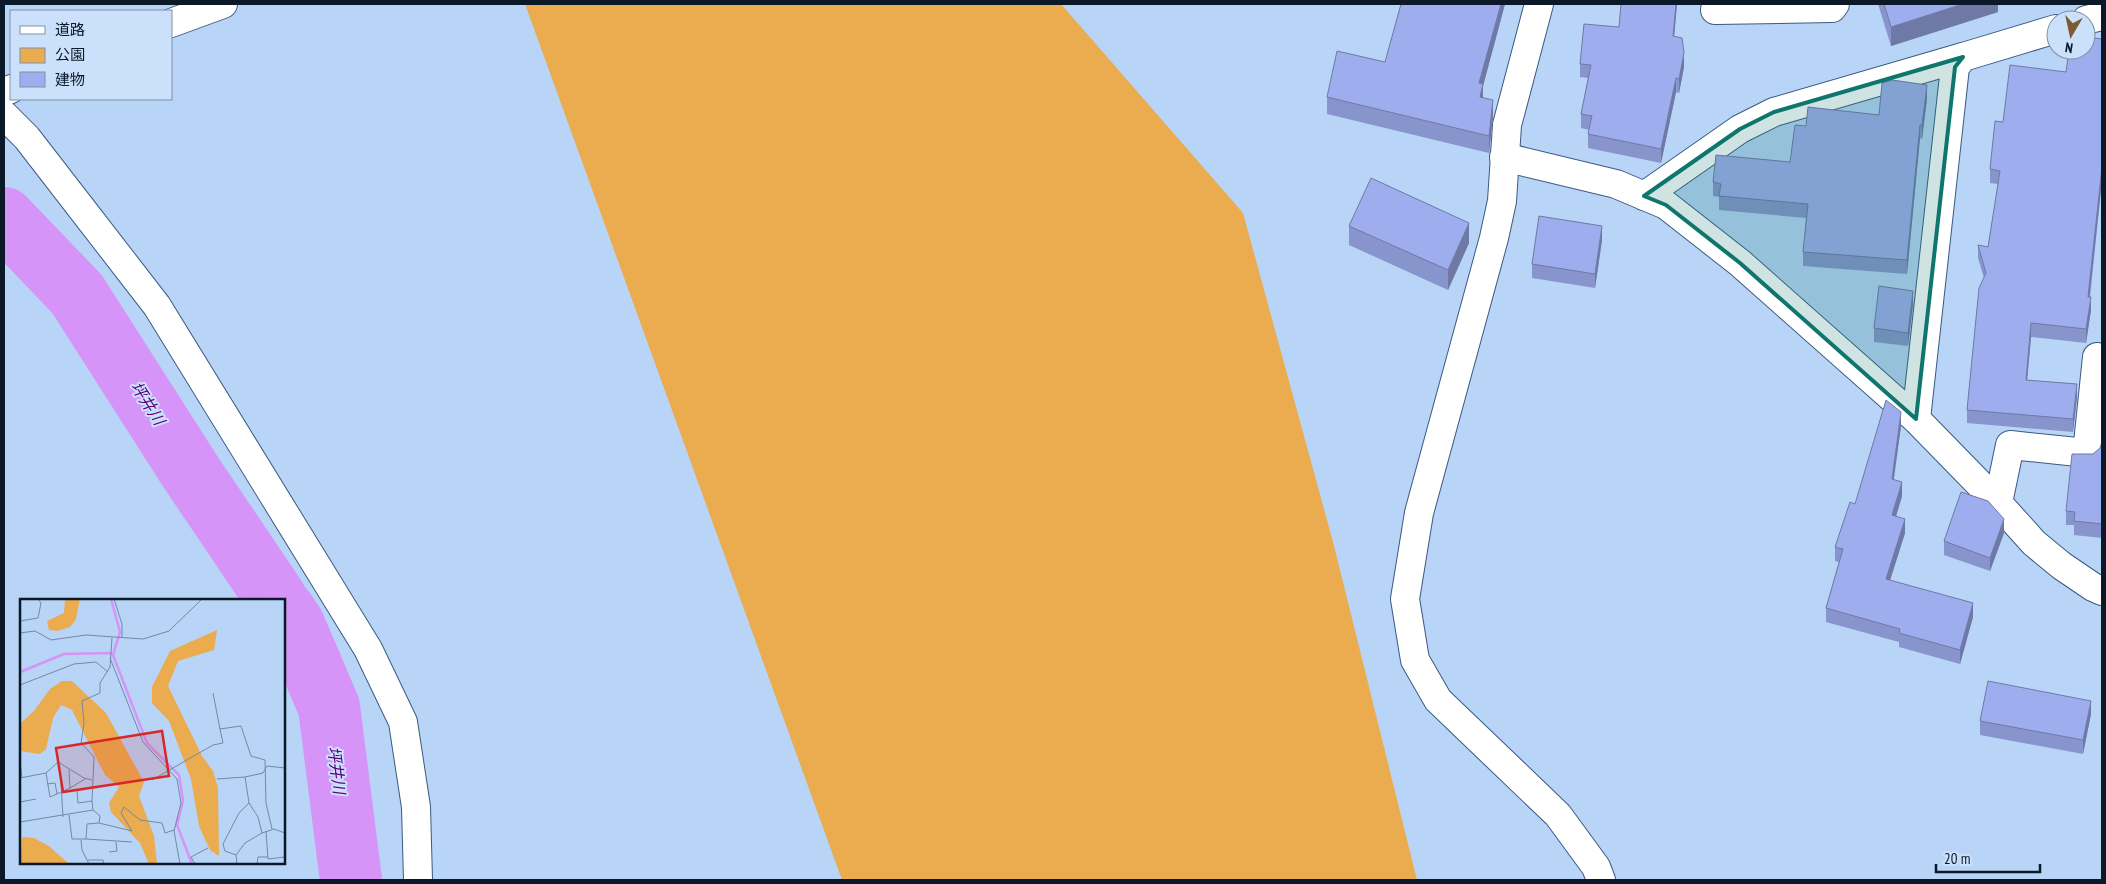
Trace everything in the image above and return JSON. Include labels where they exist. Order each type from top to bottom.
[{"type":"street","points":[[172,23],[223,4]]},
{"type":"street","points":[[1540,4],[1507,125],[1502,201],[1494,238],[1419,513],[1405,599],[1415,660],[1438,700],[1558,815],[1596,867],[1601,880]]},
{"type":"street","points":[[1715,10],[1832,8],[1835,4]]},
{"type":"street","points":[[1644,196],[1740,129],[1774,112],[2046,32]]},
{"type":"street","points":[[1916,419],[1955,67],[1962,58]]},
{"type":"street","points":[[4,115],[27,138],[157,306],[368,649],[403,722],[416,807],[418,880]]},
{"type":"street","points":[[1504,157],[1616,184],[1666,205],[1740,263],[1916,419],[2034,543],[2062,566],[2102,591]]},
{"type":"street","points":[[1998,503],[2010,445],[2087,453],[2097,357]]},
{"type":"highlighted area","points":[[1963,57],[1955,67],[1916,419],[1740,263],[1666,205],[1644,196],[1740,129],[1774,112]]},
{"type":"green space","points":[[525,4],[1061,4],[1243,213],[1333,542],[1417,880],[842,880]]},
{"type":"building","points":[[1401,4],[1501,4],[1479,83],[1483,84],[1480,97],[1493,100],[1489,136],[1327,97],[1337,51],[1385,62]]},
{"type":"building","points":[[1621,4],[1676,4],[1673,36],[1682,38],[1684,53],[1679,79],[1676,78],[1661,149],[1588,134],[1592,116],[1581,114],[1591,65],[1580,64],[1584,24],[1619,27]]},
{"type":"building","points":[[1884,4],[1963,4],[1891,27]]},
{"type":"building","points":[[2096,38],[2102,39],[2102,167],[2088,297],[2091,297],[2086,329],[2031,323],[2026,380],[2077,384],[2073,419],[1967,410],[1979,288],[1986,273],[1978,245],[1988,247],[2000,171],[1990,169],[1995,121],[2003,122],[2010,65],[2066,72],[2068,60],[2096,60]]},
{"type":"building","points":[[1892,80],[1927,85],[1922,125],[1920,125],[1907,260],[1803,252],[1808,204],[1719,196],[1721,184],[1713,182],[1716,155],[1790,162],[1795,125],[1806,126],[1808,107],[1879,115],[1882,83]]},
{"type":"building","points":[[1371,178],[1469,223],[1448,270],[1349,226]]},
{"type":"building","points":[[1539,216],[1602,226],[1595,274],[1532,264]]},
{"type":"building","points":[[1879,286],[1913,291],[1908,333],[1874,328]]},
{"type":"building","points":[[1886,400],[1901,412],[1892,479],[1902,482],[1892,515],[1905,519],[1886,579],[1973,603],[1960,650],[1899,633],[1900,629],[1826,608],[1843,549],[1835,547],[1850,502],[1855,504]]},
{"type":"building","points":[[2102,442],[2102,524],[2074,521],[2075,512],[2066,511],[2072,454],[2093,454],[2100,448]]},
{"type":"building","points":[[1961,492],[1988,501],[2004,519],[1990,558],[1944,541]]},
{"type":"building","points":[[1988,681],[2091,701],[2083,740],[1980,721]]},
{"type":"waterway","name":"坪井川","points":[[4,218],[77,294],[190,471],[276,599]]},
{"type":"waterway","name":"坪井川","points":[[285,612],[294,625],[329,707],[351,880]]}]
